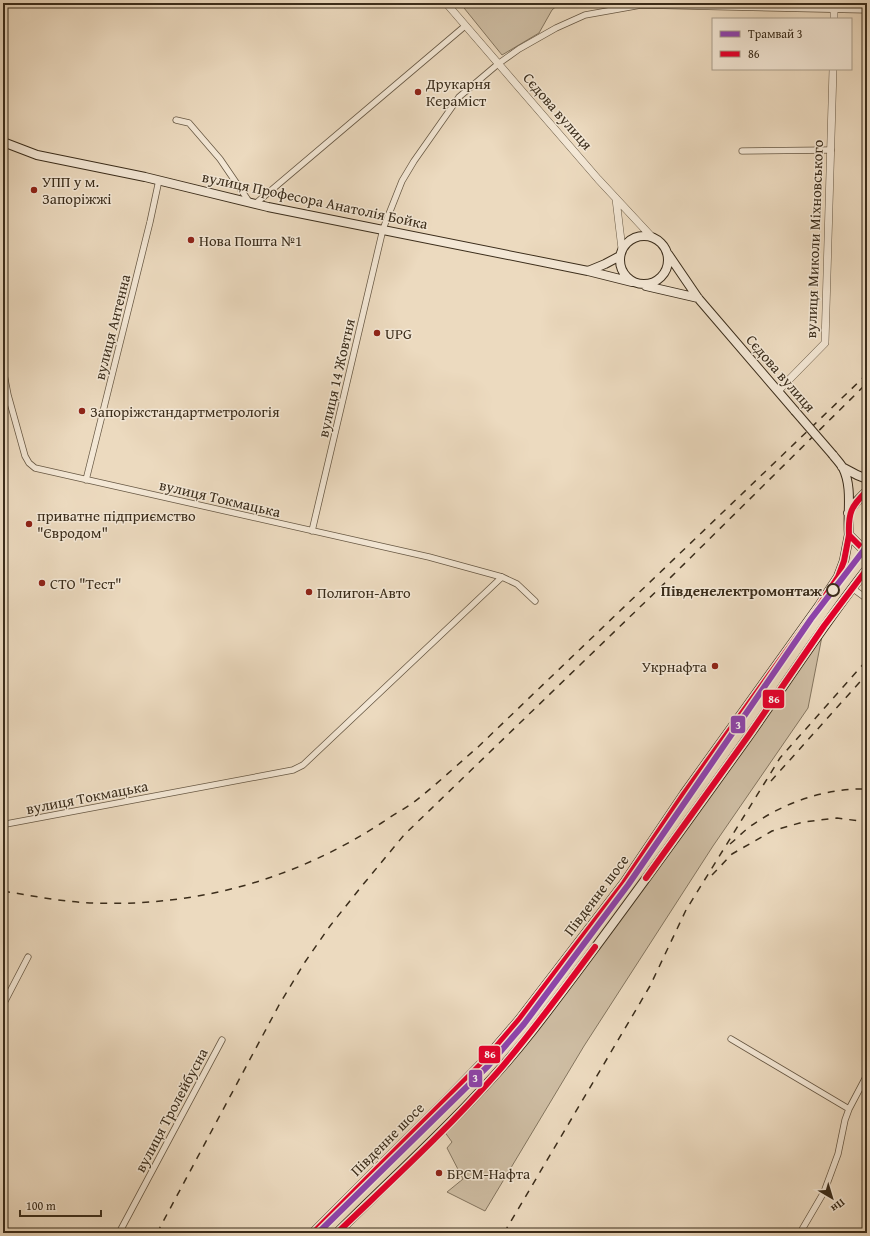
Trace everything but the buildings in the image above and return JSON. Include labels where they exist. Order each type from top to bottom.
[{"type":"main road","name":"вулиця Професора Анатолія Бойка","points":[[3,142],[37,154],[159,180],[253,203],[588,271],[636,283]]},
{"type":"main road","points":[[588,271],[605,264],[621,252],[627,242],[634,237],[643,235],[651,236],[662,243],[668,254],[669,262],[662,277],[655,282],[647,284],[636,283]]},
{"type":"main road","points":[[621,252],[620,264],[622,271],[626,277],[636,283],[698,298]]},
{"type":"main road","name":"Сєдова вулиця","points":[[668,254],[698,298],[796,411],[842,467],[847,480],[849,494],[848,514]]},
{"type":"main road","name":"Сєдова вулиця","points":[[842,467],[867,479]]},
{"type":"main road","points":[[848,514],[856,502],[867,491]]},
{"type":"main road","name":"Південне шосе","points":[[313,1233],[445,1102],[482,1062],[519,1020],[624,883],[684,794],[838,577],[844,561],[849,535],[848,514]]},
{"type":"main road","points":[[849,535],[864,550],[867,551]]},
{"type":"main road","name":"Південне шосе","points":[[337,1233],[459,1114],[496,1074],[532,1031],[636,892],[740,748],[824,626],[867,569]]},
{"type":"street","name":"Сєдова вулиця","points":[[446,3],[616,199],[651,236]]},
{"type":"street","name":"вулиця 14 Жовтня","points":[[312,531],[383,230],[402,181],[414,161],[459,97],[518,49],[556,28],[585,15],[653,4],[834,6],[867,10]]},
{"type":"street","points":[[834,6],[834,18]]},
{"type":"street","points":[[176,120],[189,123],[220,159],[253,203],[465,26]]},
{"type":"street","name":"вулиця Миколи Міхновського","points":[[778,391],[825,343],[833,70]]},
{"type":"street","points":[[742,151],[831,150]]},
{"type":"street","name":"вулиця Антенна","points":[[86,480],[159,180]]},
{"type":"street","points":[[616,199],[621,252]]},
{"type":"street","name":"вулиця Токмацька","points":[[3,369],[8,395],[22,448],[29,463],[35,468],[429,557],[502,577],[517,584],[535,601]]},
{"type":"street","name":"вулиця Токмацька","points":[[6,824],[293,770],[303,765],[502,577]]},
{"type":"street","points":[[852,588],[867,599]]},
{"type":"street","points":[[3,1005],[28,957]]},
{"type":"street","points":[[731,1039],[849,1109]]},
{"type":"street","name":"вулиця Тролейбусна","points":[[119,1233],[222,1040]]},
{"type":"street","points":[[800,1233],[824,1192],[838,1154],[845,1120],[849,1109],[867,1075]]},
{"type":"shaded area","points":[[460,3],[560,3],[552,10],[539,33],[502,55]]},
{"type":"shaded area","points":[[824,626],[808,708],[713,846],[584,1046],[485,1211],[447,1192],[463,1179],[447,1148],[452,1142],[444,1131],[532,1031]]},
{"type":"railway","points":[[3,891],[93,903],[132,903],[170,900],[208,894],[281,874],[350,842],[414,802],[478,747],[867,374]]},
{"type":"railway","points":[[157,1233],[279,1005],[305,962],[330,926],[404,835],[670,578],[867,383]]},
{"type":"railway","points":[[504,1233],[650,986],[686,910],[780,758],[867,660]]},
{"type":"railway","points":[[771,781],[867,674]]},
{"type":"railway","points":[[730,844],[761,819],[790,804],[820,794],[835,791],[867,789]]},
{"type":"railway","points":[[712,875],[732,854],[772,831],[803,822],[837,818],[867,822]]},
{"type":"tram line","name":"3","points":[[318,1233],[488,1066],[524,1024],[628,885],[811,619],[867,546]]},
{"type":"transit line","name":"86","points":[[867,491],[857,501],[852,510],[849,521],[849,535],[864,550],[867,551]]},
{"type":"transit line","name":"86","points":[[313,1233],[483,1062],[519,1020],[624,883],[684,794],[819,606],[838,577],[844,561],[849,535]]},
{"type":"transit line","name":"86","points":[[646,878],[749,735],[824,626],[867,569]]},
{"type":"transit line","name":"86","points":[[337,1233],[418,1155],[496,1074],[547,1012],[595,947]]},
{"type":"place","name":"Друкарня Кераміст","points":[[418,92]]},
{"type":"place","name":"УПП у м. Запоріжжі","points":[[34,190]]},
{"type":"place","name":"Нова Пошта №1","points":[[191,240]]},
{"type":"place","name":"UPG","points":[[377,333]]},
{"type":"place","name":"Запоріжстандартметрологія","points":[[82,411]]},
{"type":"place","name":"приватне підприємство \"Євродом\"","points":[[29,524]]},
{"type":"place","name":"СТО \"Тест\"","points":[[42,583]]},
{"type":"place","name":"Південелектромонтаж","points":[[833,590]]},
{"type":"place","name":"Полигон-Авто","points":[[309,592]]},
{"type":"place","name":"Укрнафта","points":[[715,666]]},
{"type":"place","name":"БРСМ-Нафта","points":[[439,1173]]}]
